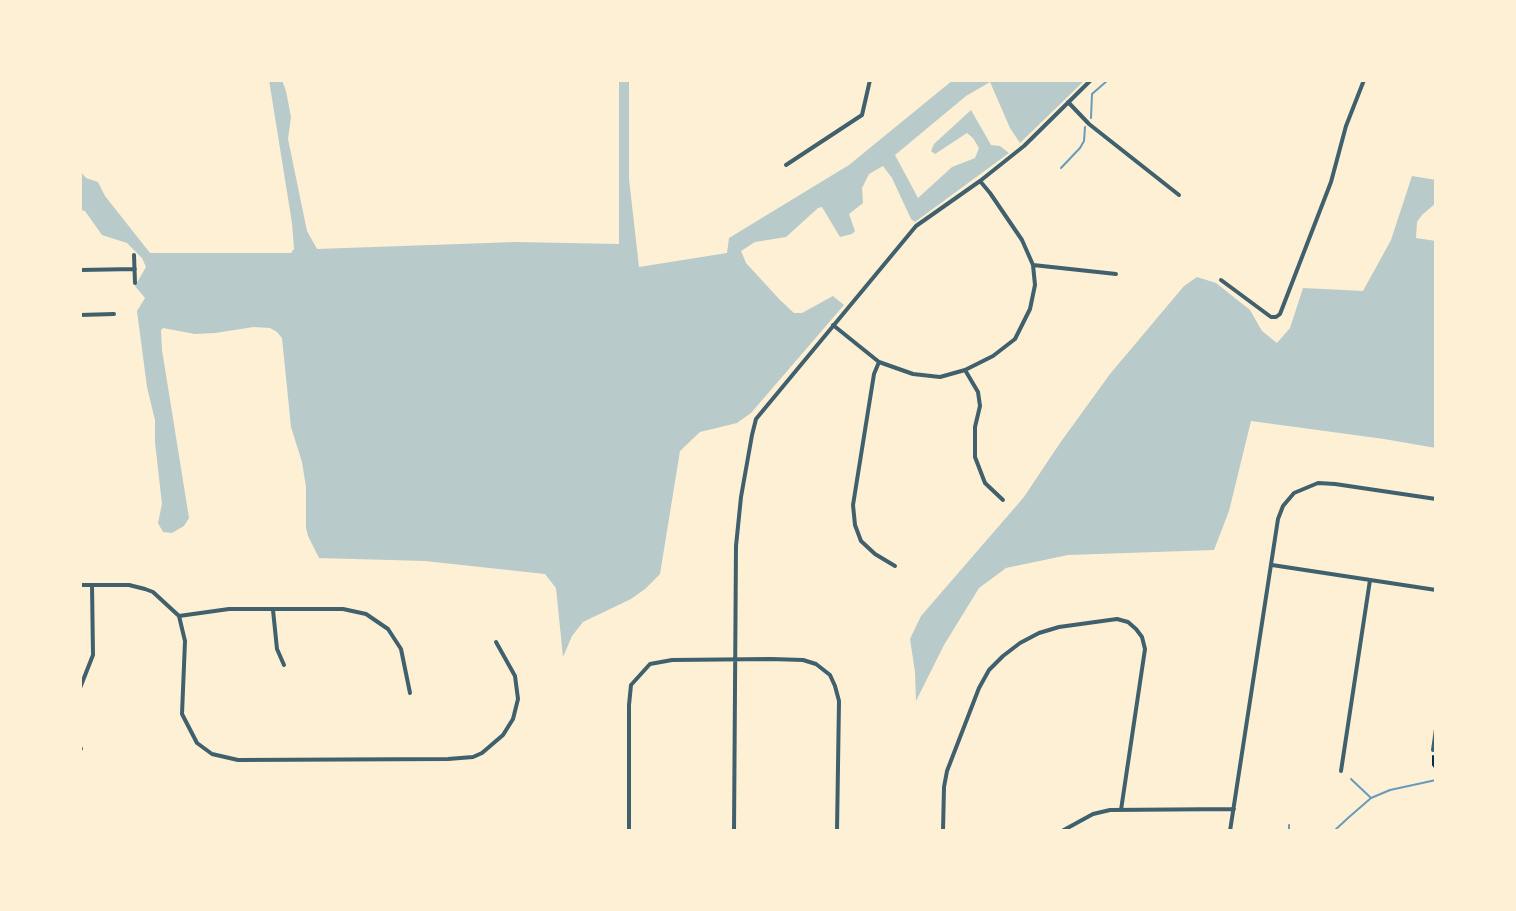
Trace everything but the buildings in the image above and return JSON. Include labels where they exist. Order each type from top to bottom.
[{"type":"street","points":[[759,80],[802,80]]},
{"type":"street","points":[[786,165],[862,115],[870,80]]},
{"type":"street","points":[[734,831],[736,546],[741,497],[756,419],[916,226],[1024,146],[1091,80]]},
{"type":"street","points":[[1221,280],[1271,317],[1280,314],[1331,182],[1346,126],[1364,80]]},
{"type":"street","points":[[1068,102],[1089,124],[1179,195]]},
{"type":"street","points":[[833,325],[879,362],[913,374],[940,377],[965,370],[993,356],[1015,339],[1030,309],[1035,285],[1033,265],[1022,240],[980,181]]},
{"type":"street","points":[[134,255],[135,283]]},
{"type":"street","points":[[1033,265],[1116,274]]},
{"type":"street","points":[[80,270],[135,269]]},
{"type":"street","points":[[80,315],[114,314]]},
{"type":"street","points":[[879,362],[874,374],[853,505],[861,541],[895,566]]},
{"type":"street","points":[[965,370],[978,392],[980,406],[975,427],[975,457],[985,483],[1003,500]]},
{"type":"street","points":[[1230,831],[1278,519],[1283,506],[1294,493],[1318,483],[1436,499]]},
{"type":"street","points":[[1272,565],[1436,590]]},
{"type":"street","points":[[1341,771],[1370,580]]},
{"type":"street","points":[[80,585],[129,585],[145,589],[153,592],[179,616],[185,641],[182,714],[197,743],[212,754],[238,760],[448,759],[482,753],[503,735],[513,719],[518,699],[515,676],[496,642]]},
{"type":"street","points":[[80,688],[93,655],[92,585]]},
{"type":"street","points":[[179,616],[229,609],[343,609],[366,614],[388,629],[401,649],[410,693]]},
{"type":"street","points":[[273,610],[277,649],[284,665]]},
{"type":"street","points":[[943,831],[947,771],[989,670],[1020,643],[1039,633],[1091,621],[1117,619],[1128,622],[1142,637],[1145,649],[1121,810]]},
{"type":"street","points":[[629,831],[631,685],[650,664],[672,660],[803,660],[816,664],[830,675],[839,701],[837,831]]},
{"type":"street","points":[[1433,750],[1436,729]]},
{"type":"street","points":[[1062,831],[1093,814],[1110,810],[1234,809]]},
{"type":"path","points":[[1433,750],[1436,769]]},
{"type":"shaded area","points":[[269,80],[282,80],[286,91],[291,117],[288,139],[307,231],[317,249],[516,242],[619,244],[619,80],[629,80],[629,179],[639,267],[727,253],[729,238],[849,165],[953,80],[1085,80],[1020,143],[990,82],[966,96],[895,155],[918,198],[952,167],[975,158],[979,148],[967,133],[935,154],[931,151],[934,144],[971,110],[991,145],[1000,146],[1009,153],[915,222],[883,166],[869,174],[862,188],[863,203],[849,214],[855,231],[852,234],[840,237],[822,207],[786,237],[755,242],[741,251],[746,263],[794,313],[802,313],[833,296],[844,305],[751,413],[737,423],[700,432],[680,451],[660,574],[631,599],[583,622],[572,636],[563,657],[556,588],[545,574],[425,561],[319,558],[306,528],[306,487],[291,427],[282,338],[270,328],[195,334],[161,330],[189,518],[184,526],[172,533],[163,532],[158,523],[162,504],[155,420],[147,387],[137,311],[145,298],[135,286],[146,267],[142,258],[127,243],[102,235],[85,211],[80,210],[80,171],[86,178],[98,182],[105,196],[150,253],[291,253],[294,249],[292,223]]},
{"type":"shaded area","points":[[1412,176],[1436,180],[1436,203],[1417,222],[1416,238],[1436,241],[1436,448],[1251,421],[1229,511],[1214,550],[1068,555],[1006,568],[979,588],[944,645],[916,701],[910,639],[921,616],[1024,497],[1110,374],[1184,286],[1197,277],[1216,283],[1250,310],[1262,331],[1277,343],[1290,328],[1303,288],[1363,291],[1391,240]]},
{"type":"waterway","points":[[1091,118],[1092,94],[1108,80]]},
{"type":"waterway","points":[[1061,168],[1080,148],[1085,127]]},
{"type":"waterway","points":[[1351,779],[1370,797]]},
{"type":"waterway","points":[[1334,831],[1371,798],[1390,790],[1436,780]]},
{"type":"waterway","points":[[1289,825],[1289,831]]}]
